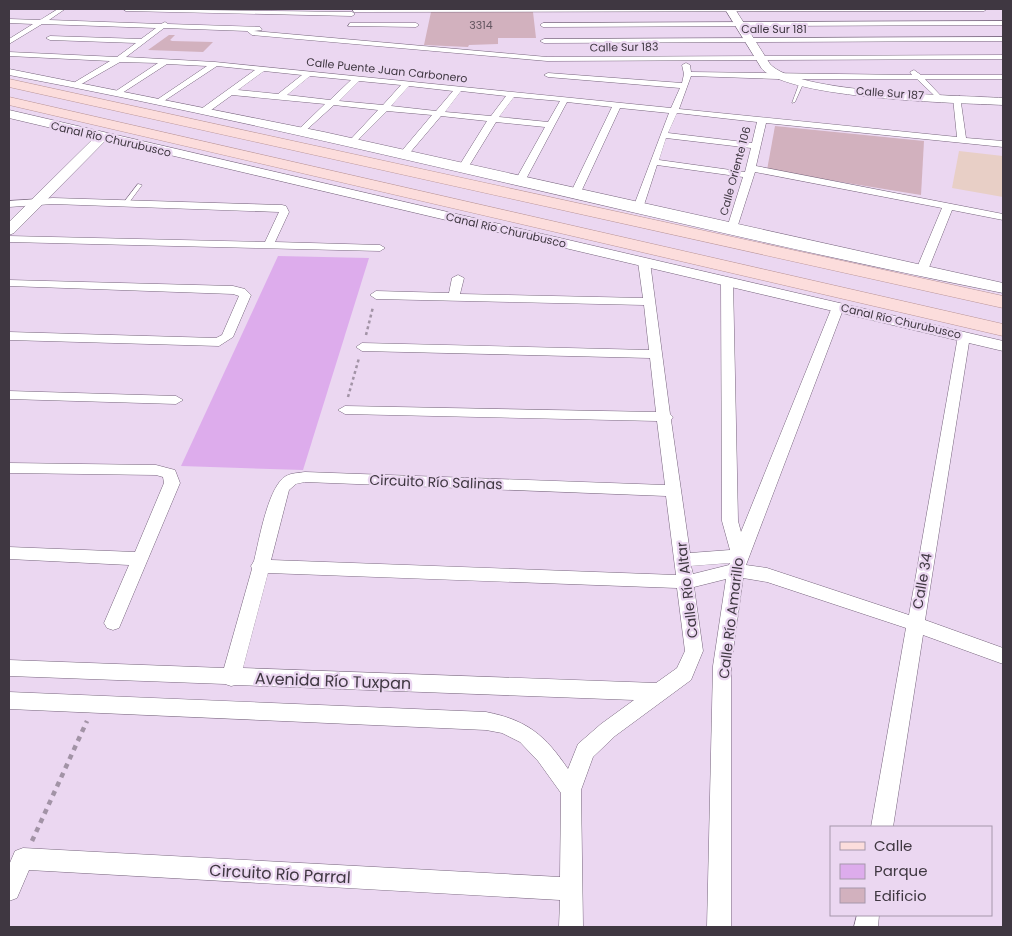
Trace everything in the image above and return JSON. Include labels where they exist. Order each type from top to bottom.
[{"type":"main road","points":[[9,83],[1003,302]]},
{"type":"main road","name":"Canal Río Churubusco","points":[[9,101],[1003,330]]},
{"type":"street","points":[[9,42],[62,9]]},
{"type":"street","points":[[126,9],[182,10],[263,20],[320,30]]},
{"type":"street","points":[[9,20],[162,26],[263,20],[353,11],[421,9],[984,9]]},
{"type":"street","points":[[350,25],[415,36],[421,9]]},
{"type":"street","points":[[541,9],[550,86],[684,86]]},
{"type":"street","points":[[638,208],[688,74],[684,58],[662,9]]},
{"type":"street","points":[[730,9],[761,58],[771,72],[778,77]]},
{"type":"street","points":[[852,9],[937,96]]},
{"type":"street","points":[[972,9],[1003,32]]},
{"type":"street","points":[[78,84],[121,58],[182,10]]},
{"type":"street","points":[[344,40],[353,11]]},
{"type":"street","name":"Calle Sur 183","points":[[263,20],[252,33],[344,40],[415,36],[546,59],[761,58],[894,51],[1003,57]]},
{"type":"street","points":[[543,25],[1003,23]]},
{"type":"street","points":[[9,36],[18,36]]},
{"type":"street","points":[[50,38],[142,41]]},
{"type":"street","name":"Calle Sur 181","points":[[544,41],[1003,40]]},
{"type":"street","name":"Calle Puente Juan Carbonero","points":[[9,54],[168,60],[513,94],[550,86],[565,99],[1003,144]]},
{"type":"street","points":[[120,93],[168,60]]},
{"type":"street","points":[[161,101],[215,64]]},
{"type":"street","points":[[204,111],[262,69]]},
{"type":"street","points":[[9,72],[78,84],[405,153],[638,208],[1003,288]]},
{"type":"street","points":[[280,96],[309,73]]},
{"type":"street","points":[[688,74],[778,77],[1003,76]]},
{"type":"street","name":"Calle Sur 187","points":[[778,77],[800,84],[1003,102]]},
{"type":"street","points":[[302,131],[358,78]]},
{"type":"street","points":[[353,142],[408,83]]},
{"type":"street","points":[[405,153],[460,88]]},
{"type":"street","points":[[231,92],[550,125]]},
{"type":"street","points":[[464,166],[493,119],[513,94]]},
{"type":"street","points":[[957,98],[962,139]]},
{"type":"street","points":[[521,179],[565,99]]},
{"type":"street","points":[[576,192],[617,104]]},
{"type":"street","name":"Canal Río Churubusco","points":[[9,114],[1003,346]]},
{"type":"street","name":"Calle Oriente 106","points":[[732,228],[750,172],[762,120]]},
{"type":"street","points":[[664,135],[755,146]]},
{"type":"street","points":[[9,230],[102,137]]},
{"type":"street","points":[[656,162],[750,172],[1003,217]]},
{"type":"street","points":[[9,204],[53,201],[273,206],[282,208],[284,212],[269,244]]},
{"type":"street","points":[[922,270],[948,207]]},
{"type":"street","points":[[9,239],[380,248]]},
{"type":"street","name":"Calle Río Altar","points":[[571,927],[571,790],[585,751],[608,730],[684,674],[694,651],[666,416],[644,262]]},
{"type":"street","points":[[454,296],[458,278]]},
{"type":"street","name":"Calle Río Amarillo","points":[[719,927],[722,666],[738,563],[730,521],[727,281]]},
{"type":"street","points":[[9,283],[242,291],[245,295],[226,337],[219,342],[9,336]]},
{"type":"street","points":[[376,295],[649,302]]},
{"type":"street","points":[[259,566],[686,582],[738,563],[838,307]]},
{"type":"street","name":"Calle 34","points":[[882,826],[964,336]]},
{"type":"street","points":[[362,347],[657,354]]},
{"type":"street","points":[[9,395],[176,400]]},
{"type":"street","points":[[345,410],[666,416]]},
{"type":"street","points":[[9,468],[156,470],[170,474],[172,483],[113,623]]},
{"type":"street","name":"Circuito Río Salinas","points":[[230,678],[259,566],[282,488],[291,480],[305,477],[675,491]]},
{"type":"street","points":[[9,554],[140,558]]},
{"type":"street","points":[[683,560],[738,563],[767,575],[915,624],[1003,656]]},
{"type":"street","name":"Avenida Río Tuxpan","points":[[9,668],[230,678],[658,692]]},
{"type":"street","points":[[9,700],[507,724],[528,735],[546,754],[571,790]]},
{"type":"street","points":[[9,890],[23,860]]},
{"type":"street","name":"Circuito Río Parral","points":[[23,860],[571,890]]},
{"type":"lane","points":[[794,102],[800,84]]},
{"type":"lane","points":[[126,203],[140,185]]},
{"type":"path","points":[[23,860],[95,703]]},
{"type":"shaded area","points":[[959,151],[1003,156],[1003,197],[952,188]]},
{"type":"green space","points":[[278,256],[369,258],[303,470],[181,466]]},
{"type":"building","points":[[431,12],[533,12],[536,38],[498,38],[498,44],[469,45],[468,47],[424,45]]},
{"type":"building","points":[[169,35],[175,35],[170,40],[172,41],[213,42],[203,52],[148,50]]},
{"type":"building","points":[[775,126],[924,141],[921,195],[767,170]]}]
